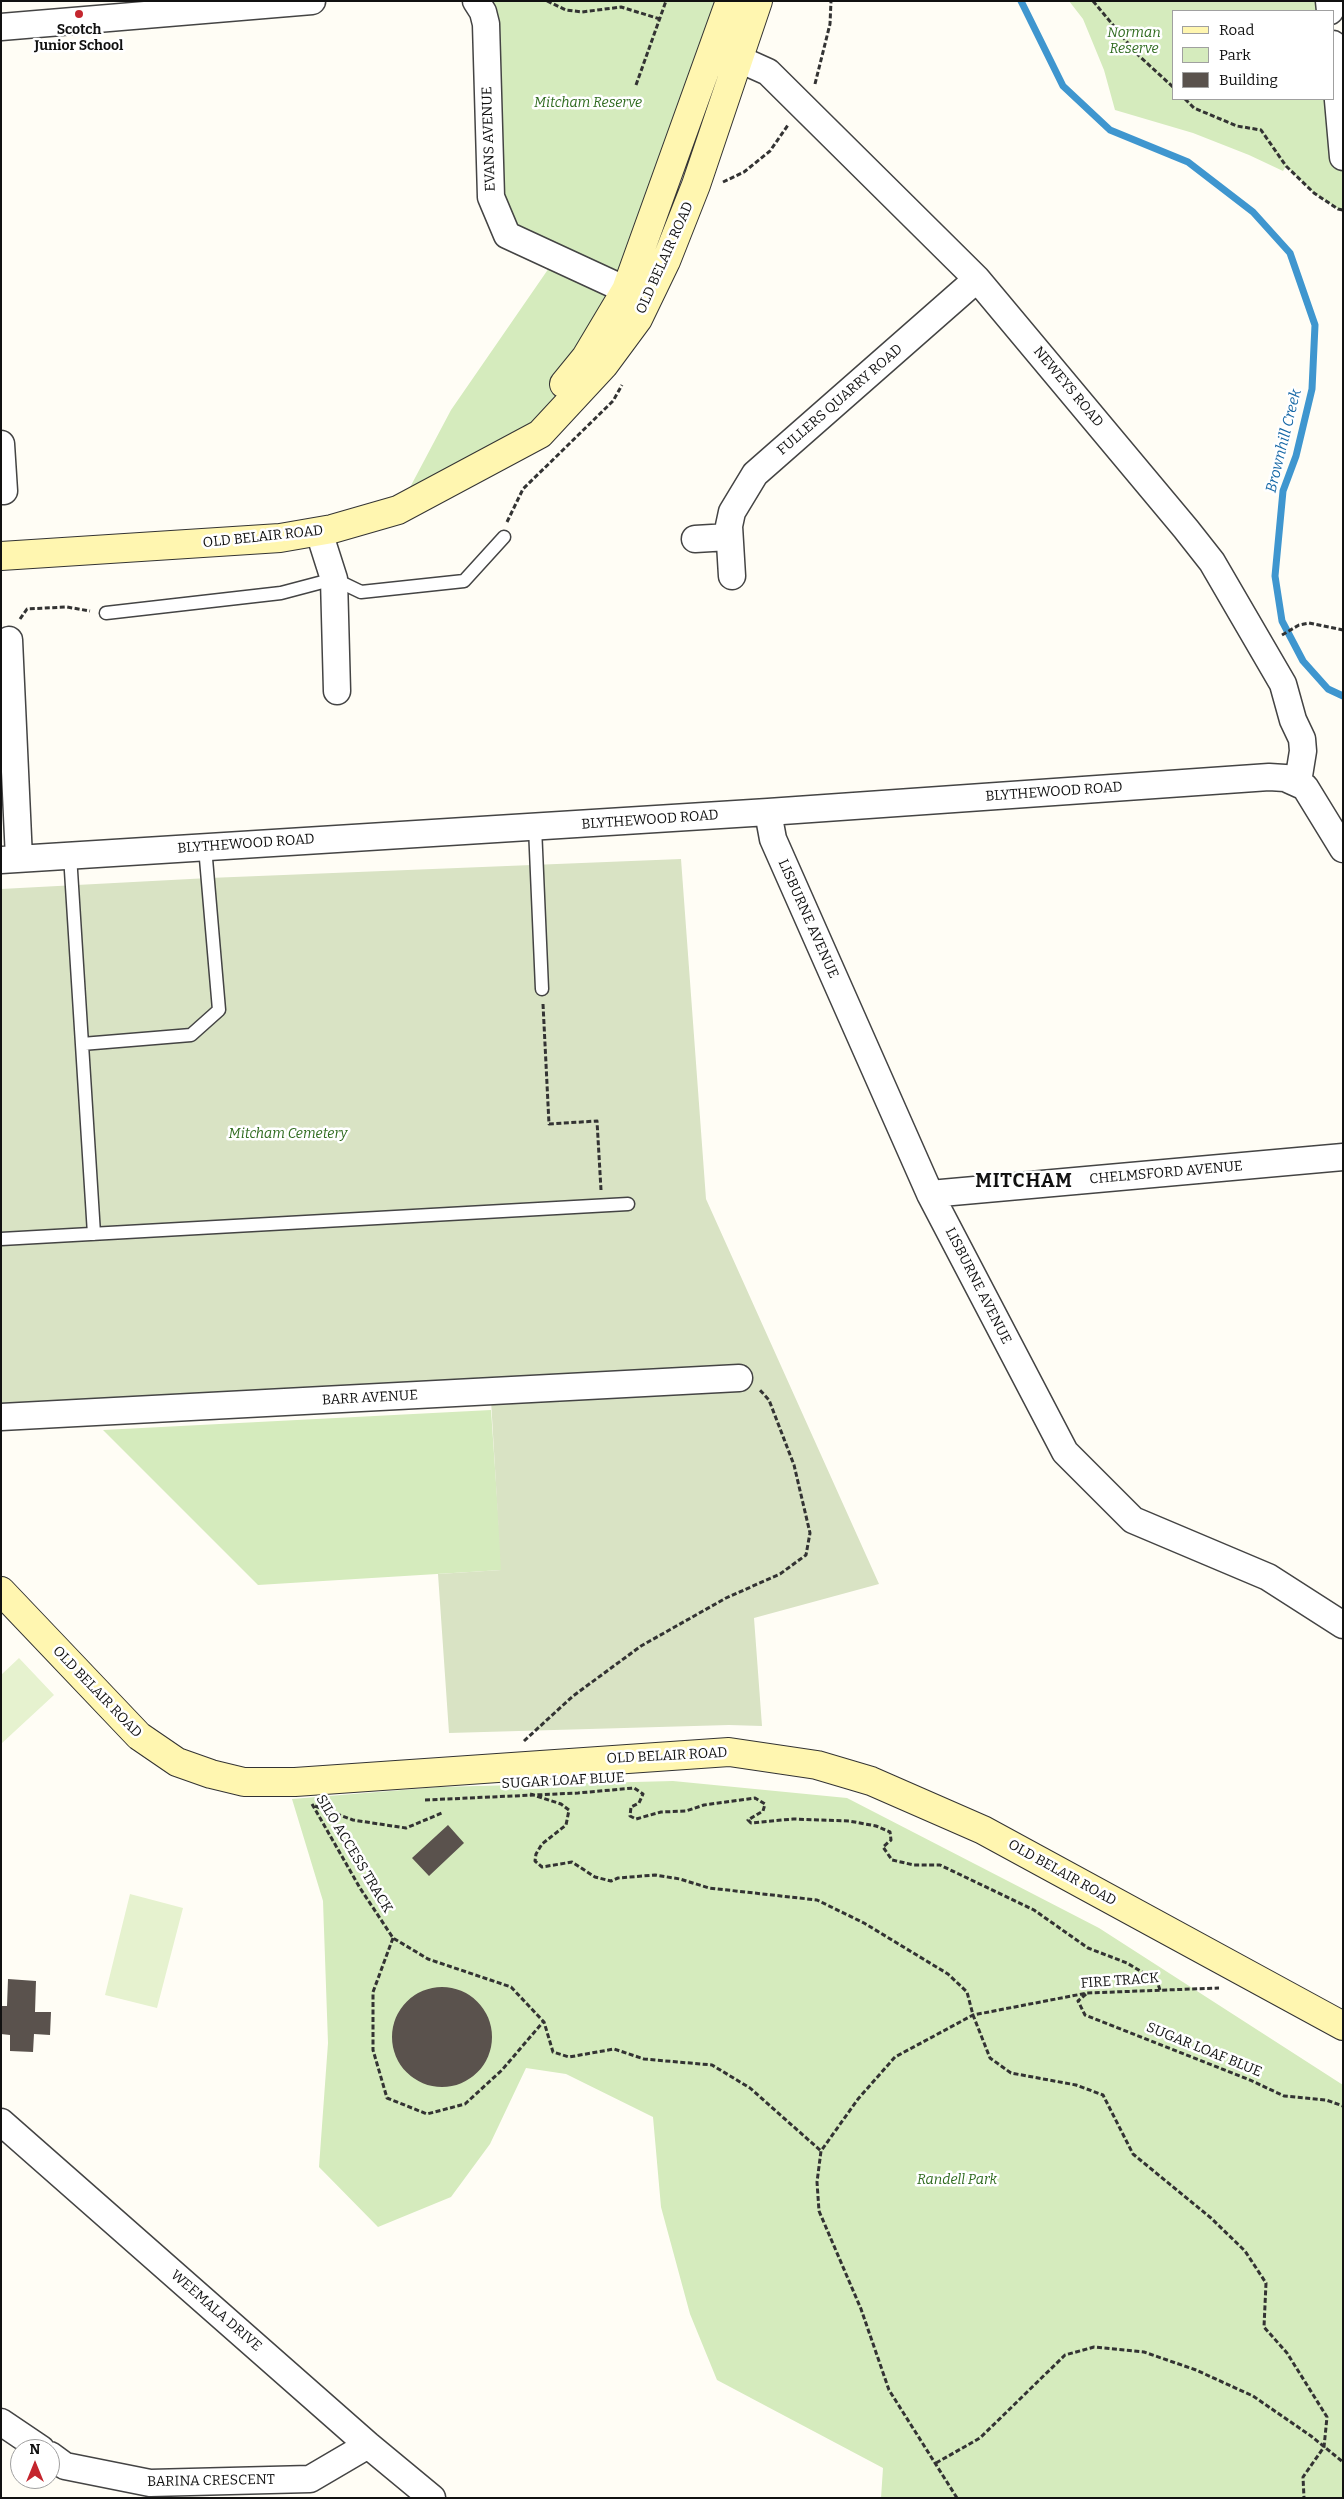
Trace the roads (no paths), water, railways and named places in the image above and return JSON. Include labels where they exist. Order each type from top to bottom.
[{"type":"main road","name":"OLD BELAIR ROAD","points":[[1,556],[280,538],[319,532],[398,510],[491,462],[534,418],[636,295],[742,8]]},
{"type":"main road","name":"OLD BELAIR ROAD","points":[[1,571],[50,553]]},
{"type":"main road","name":"OLD BELAIR ROAD","points":[[1,1591],[139,1736],[177,1762],[211,1774],[244,1782],[294,1782],[728,1752],[817,1765],[871,1781],[983,1830],[1343,2026]]},
{"type":"street","points":[[1,27],[312,1]]},
{"type":"street","name":"EVANS AVENUE","points":[[476,1],[483,12],[486,24],[491,197],[507,236],[636,295]]},
{"type":"street","name":"NEWEYS ROAD","points":[[726,52],[768,72],[977,279],[1212,562],[1283,684],[1293,720],[1302,739],[1303,751],[1298,782]]},
{"type":"street","points":[[1334,55],[1343,157]]},
{"type":"street","name":"FULLERS QUARRY ROAD","points":[[732,576],[730,537],[732,512],[737,500],[755,474],[977,279]]},
{"type":"street","points":[[1,444],[4,491]]},
{"type":"street","points":[[319,532],[334,579],[337,691]]},
{"type":"street","points":[[695,539],[730,537]]},
{"type":"street","points":[[9,640],[10,859]]},
{"type":"street","name":"BLYTHEWOOD ROAD","points":[[10,859],[768,812],[1268,777],[1298,782]]},
{"type":"street","points":[[1298,782],[1305,787],[1343,849]]},
{"type":"street","name":"LISBURNE AVENUE","points":[[768,812],[773,839],[930,1194],[1065,1452],[1132,1520],[1268,1577],[1343,1625]]},
{"type":"street","name":"CHELMSFORD AVENUE","points":[[930,1194],[1343,1157]]},
{"type":"street","name":"BARR AVENUE","points":[[1,1417],[739,1378]]},
{"type":"street","name":"WEEMALA DRIVE","points":[[1,2122],[368,2445],[432,2498]]},
{"type":"street","points":[[1,2422],[26,2439]]},
{"type":"street","name":"BARINA CRESCENT","points":[[60,2462],[65,2466],[150,2483],[310,2479],[368,2445]]},
{"type":"lane","points":[[106,613],[281,593],[334,579],[361,592],[464,581],[504,537]]},
{"type":"lane","points":[[535,827],[542,989]]},
{"type":"lane","points":[[82,1044],[191,1035],[219,1010],[205,847]]},
{"type":"lane","points":[[70,855],[94,1234]]},
{"type":"lane","points":[[1,1239],[628,1204]]},
{"type":"waterway","name":"Brownhill Creek","points":[[1021,1],[1063,86],[1110,130],[1188,162],[1253,212],[1290,253],[1315,325],[1312,389],[1296,456],[1283,491],[1275,576],[1282,621],[1303,661],[1328,689],[1343,696]]},
{"type":"place","name":"Scotch Junior School","points":[[79,14]]},
{"type":"district","name":"MITCHAM","points":[[1024,1182]]},
{"type":"park label","name":"Norman Reserve","points":[[1134,42]]},
{"type":"park label","name":"Mitcham Reserve","points":[[588,103]]},
{"type":"park label","name":"Mitcham Cemetery","points":[[288,1134]]},
{"type":"park label","name":"Randell Park","points":[[957,2180]]}]
